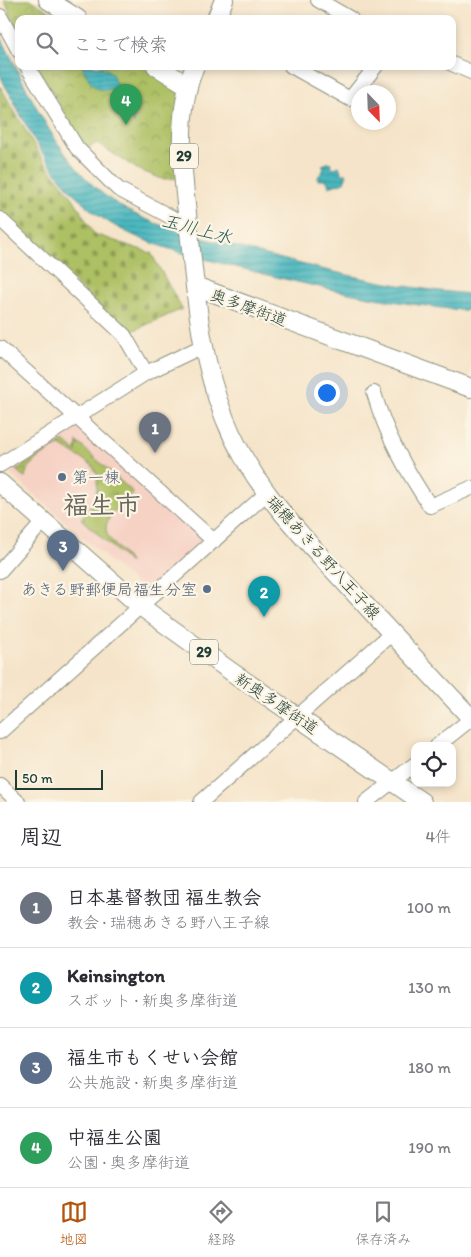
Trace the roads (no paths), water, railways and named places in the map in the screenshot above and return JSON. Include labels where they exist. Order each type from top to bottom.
[{"type":"main road","points":[[48,0],[72,15]]},
{"type":"main road","points":[[218,15],[224,0]]},
{"type":"main road","points":[[163,70],[187,85],[193,70]]},
{"type":"main road","name":"奥多摩街道","points":[[187,85],[183,123],[188,226],[194,286],[471,388]]},
{"type":"main road","name":"瑞穂あきる野八王子線","points":[[194,286],[202,346],[225,420],[237,446],[267,493],[294,529],[471,719]]},
{"type":"main road","name":"新奥多摩街道","points":[[0,483],[140,606],[297,717],[422,802]]},
{"type":"street","points":[[318,0],[344,15]]},
{"type":"street","points":[[0,16],[15,44]]},
{"type":"street","points":[[456,66],[471,72]]},
{"type":"street","points":[[29,70],[77,148],[118,189],[188,226]]},
{"type":"street","points":[[298,70],[350,99],[373,70]]},
{"type":"street","points":[[0,219],[124,335],[146,373]]},
{"type":"street","points":[[0,465],[146,373],[202,346]]},
{"type":"street","points":[[0,348],[214,541]]},
{"type":"street","points":[[374,393],[385,426],[406,469],[430,506],[471,488]]},
{"type":"street","points":[[0,732],[267,493]]},
{"type":"street","points":[[0,570],[43,522]]},
{"type":"street","points":[[201,802],[392,633]]},
{"type":"street","points":[[442,742],[471,719]]},
{"type":"street","points":[[366,802],[411,767]]},
{"type":"street","points":[[0,784],[18,802]]},
{"type":"water","points":[[0,35],[15,66],[15,70],[17,70],[41,116],[66,154],[96,188],[128,211],[184,233],[327,270],[413,287],[471,294],[471,311],[412,304],[324,288],[200,258],[163,247],[127,232],[95,213],[58,176],[38,147],[0,73]]},
{"type":"water","points":[[84,70],[109,71],[130,102],[134,124],[122,102],[112,89],[100,90],[90,81]]},
{"type":"water","points":[[330,162],[333,169],[339,166],[342,174],[347,174],[344,182],[329,187],[327,180],[318,180],[318,177],[324,169],[322,165]]},
{"type":"place","name":"中福生公園","points":[[126,125]]},
{"type":"place","name":"日本基督教団 福生教会","points":[[155,453]]},
{"type":"place","name":"第一棟","points":[[62,477]]},
{"type":"place","name":"福生市もくせい会館","points":[[63,571]]},
{"type":"place","name":"あきる野郵便局福生分室","points":[[207,589]]},
{"type":"place","name":"Keinsington","points":[[264,617]]},
{"type":"district","name":"福生市","points":[[102,505]]},
{"type":"water label","name":"玉川上水","points":[[197,229]]}]
